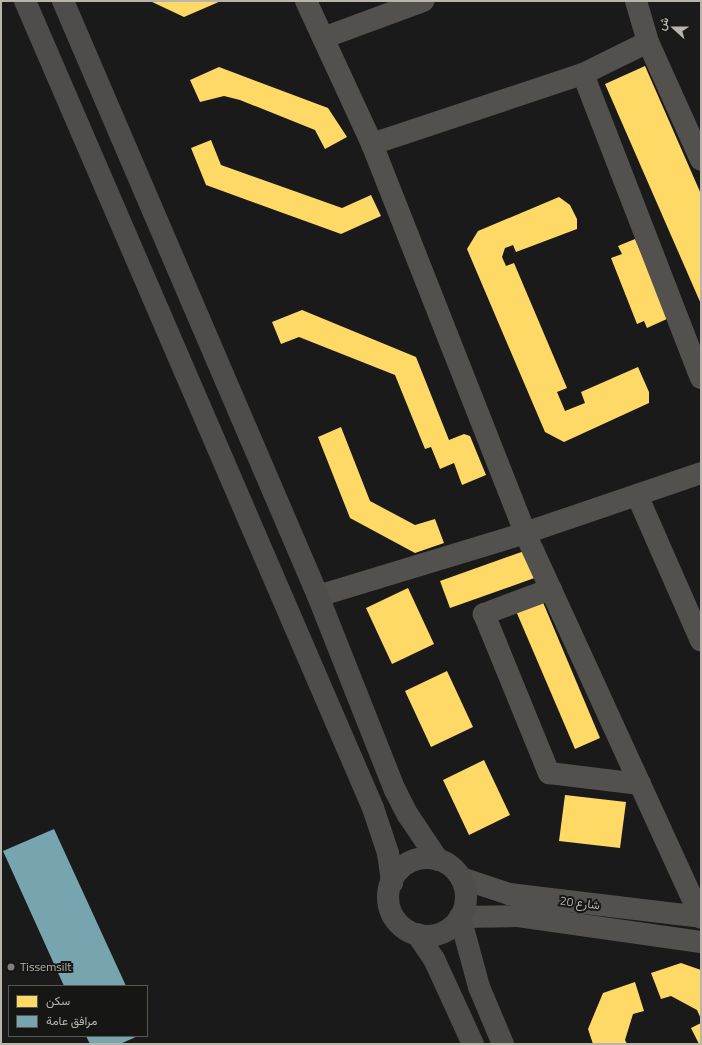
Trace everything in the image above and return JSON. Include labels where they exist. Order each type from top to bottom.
[{"type":"highway","points":[[25,1],[373,808],[388,853],[392,883],[388,900],[391,913],[398,924],[417,934],[435,936],[446,931],[460,917],[466,902],[461,878],[453,868],[438,860],[418,860],[406,865],[392,883]]},
{"type":"highway","points":[[64,1],[318,596],[396,790],[408,815],[438,860]]},
{"type":"highway","points":[[460,917],[479,987],[503,1044]]},
{"type":"highway","points":[[417,934],[434,959],[473,1044]]},
{"type":"street","points":[[306,1],[372,144],[525,533],[701,917]]},
{"type":"street","points":[[323,38],[424,1]]},
{"type":"street","points":[[636,1],[648,42],[700,156]]},
{"type":"street","points":[[372,144],[583,74],[648,42]]},
{"type":"street","points":[[583,74],[701,378]]},
{"type":"street","points":[[318,596],[525,533],[701,473]]},
{"type":"street","points":[[637,495],[701,642]]},
{"type":"street","points":[[551,589],[484,614],[549,773],[640,784]]},
{"type":"street","name":"شارع 20","points":[[461,878],[509,894],[701,917]]},
{"type":"street","name":"شارع 20","points":[[460,917],[518,916],[701,942]]},
{"type":"building: سكن","points":[[150,1],[221,1],[184,17]]},
{"type":"building: سكن","points":[[645,66],[701,194],[701,304],[605,84]]},
{"type":"building: سكن","points":[[219,67],[328,108],[347,137],[325,149],[315,130],[240,100],[224,96],[200,102],[190,80]]},
{"type":"building: سكن","points":[[211,140],[221,165],[342,208],[371,195],[381,216],[341,234],[206,185],[191,148]]},
{"type":"building: سكن","points":[[559,197],[570,205],[577,219],[577,229],[516,252],[513,245],[505,248],[502,257],[506,266],[514,263],[567,388],[557,392],[565,411],[585,403],[581,392],[638,367],[649,392],[649,403],[564,442],[545,432],[467,249],[478,231]]},
{"type":"building: سكن","points":[[635,239],[669,318],[647,328],[644,321],[637,324],[611,258],[622,254],[618,246]]},
{"type":"building: سكن","points":[[302,310],[416,357],[449,440],[464,434],[470,436],[486,475],[462,485],[454,463],[440,469],[431,447],[425,449],[395,375],[299,337],[281,344],[272,322]]},
{"type":"building: سكن","points":[[341,427],[370,501],[415,525],[435,519],[444,543],[415,553],[350,518],[318,437]]},
{"type":"building: سكن","points":[[530,549],[540,576],[450,608],[440,581]]},
{"type":"building: سكن","points":[[408,588],[434,644],[392,664],[366,608]]},
{"type":"building: سكن","points":[[542,600],[600,738],[575,749],[516,611]]},
{"type":"building: سكن","points":[[447,671],[473,727],[431,747],[405,691]]},
{"type":"building: سكن","points":[[484,760],[510,815],[469,835],[443,780]]},
{"type":"building: سكن","points":[[565,795],[626,802],[620,848],[559,841]]},
{"type":"building: سكن","points":[[681,963],[701,970],[701,1019],[697,1010],[671,996],[661,999],[651,973]]},
{"type":"building: سكن","points":[[635,982],[644,1011],[633,1014],[625,1040],[627,1044],[593,1044],[588,1029],[603,993]]},
{"type":"building: سكن","points":[[701,1023],[701,1044],[699,1044],[691,1028]]},
{"type":"building: مرافق عامة","points":[[54,829],[126,985],[64,985],[3,851]]},
{"type":"building: مرافق عامة","points":[[86,1037],[136,1037],[120,1044],[90,1044]]},
{"type":"place","name":"Tissemsilt","points":[[11,967]]}]
